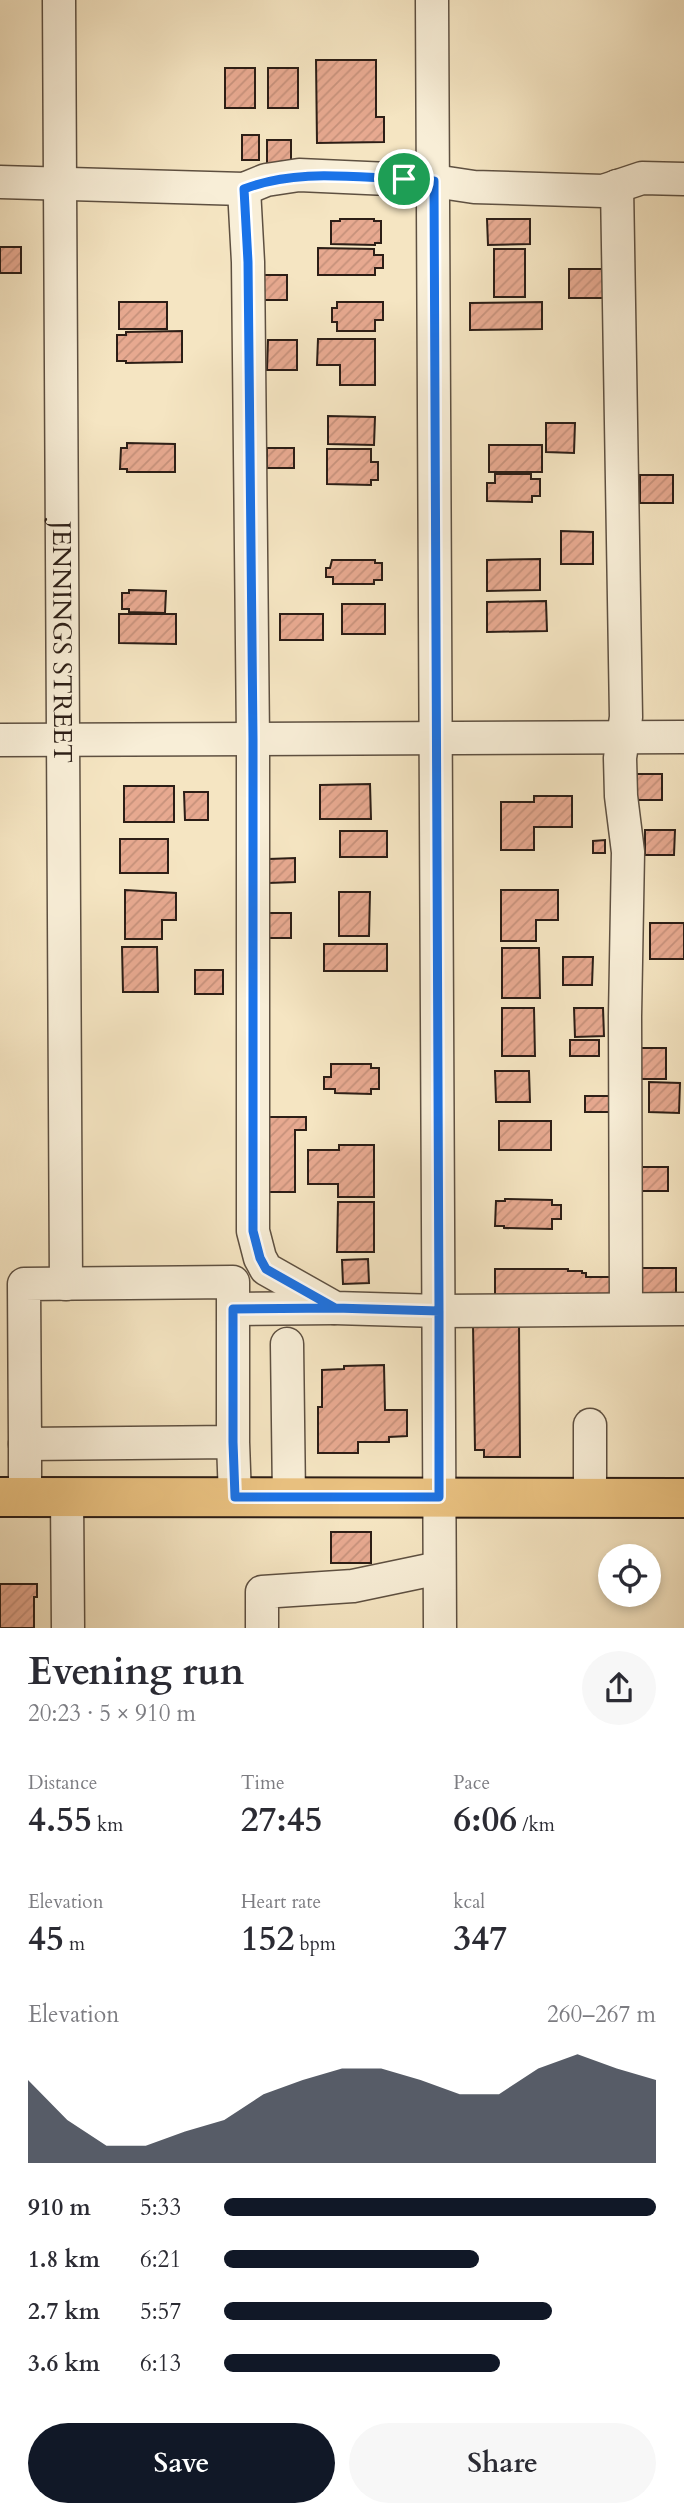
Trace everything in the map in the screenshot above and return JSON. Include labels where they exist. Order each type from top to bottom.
[{"type":"main road","points":[[13,1497],[684,1498]]},
{"type":"street","name":"JENNINGS STREET","points":[[59,0],[66,1284]]},
{"type":"street","points":[[432,0],[440,1628]]},
{"type":"street","points":[[0,182],[244,189],[266,180],[299,175],[434,181],[474,187],[603,191],[642,178],[684,179]]},
{"type":"street","points":[[617,186],[626,717],[621,758],[621,796],[628,852],[625,1016],[626,1309]]},
{"type":"street","points":[[244,189],[248,262],[253,739],[253,1231],[260,1258],[266,1269],[335,1308]]},
{"type":"street","points":[[0,740],[684,737]]},
{"type":"street","points":[[13,1497],[25,1444],[24,1284],[233,1282],[235,1497]]},
{"type":"street","points":[[233,1309],[684,1309]]},
{"type":"street","points":[[287,1344],[289,1497]]},
{"type":"street","points":[[590,1425],[590,1498]]},
{"type":"street","points":[[25,1444],[233,1442]]},
{"type":"street","points":[[67,1497],[68,1628]]},
{"type":"street","points":[[262,1628],[262,1592],[353,1586],[439,1568]]},
{"type":"building","points":[[316,60],[376,60],[376,117],[384,117],[384,142],[317,143]]},
{"type":"building","points":[[225,68],[255,68],[255,108],[225,108]]},
{"type":"building","points":[[268,68],[298,68],[298,108],[268,108]]},
{"type":"building","points":[[242,135],[259,135],[259,160],[242,160]]},
{"type":"building","points":[[267,140],[291,140],[291,164],[267,164]]},
{"type":"building","points":[[487,219],[530,219],[530,244],[488,245]]},
{"type":"building","points":[[331,221],[381,221],[381,243],[331,244]]},
{"type":"building","points":[[0,247],[21,247],[21,273],[0,273]]},
{"type":"building","points":[[318,248],[374,249],[374,255],[383,255],[383,268],[375,268],[375,275],[318,275]]},
{"type":"building","points":[[494,249],[525,249],[525,297],[494,297]]},
{"type":"building","points":[[569,269],[604,269],[604,298],[569,298]]},
{"type":"building","points":[[260,275],[287,275],[287,300],[260,300]]},
{"type":"building","points":[[119,302],[167,302],[167,329],[119,329]]},
{"type":"building","points":[[337,302],[383,302],[383,320],[375,320],[375,331],[337,331],[337,322],[332,322],[332,308],[337,308]]},
{"type":"building","points":[[542,302],[542,329],[470,330],[470,303]]},
{"type":"building","points":[[182,331],[182,362],[117,361],[117,335],[126,335],[126,332]]},
{"type":"building","points":[[318,339],[375,339],[375,385],[340,385],[340,365],[317,365]]},
{"type":"building","points":[[268,340],[297,340],[297,370],[267,370]]},
{"type":"building","points":[[328,416],[375,417],[374,445],[328,444]]},
{"type":"building","points":[[546,423],[575,423],[574,453],[546,452]]},
{"type":"building","points":[[127,443],[175,444],[175,472],[127,472],[127,469],[120,469],[121,448],[127,448]]},
{"type":"building","points":[[489,445],[542,445],[542,472],[489,472]]},
{"type":"building","points":[[267,448],[294,448],[294,468],[267,468]]},
{"type":"building","points":[[327,449],[371,449],[371,462],[378,462],[378,480],[371,480],[371,485],[327,484]]},
{"type":"building","points":[[495,474],[531,474],[531,479],[540,479],[540,496],[532,496],[532,502],[487,501],[487,483],[495,483]]},
{"type":"building","points":[[640,475],[673,475],[673,503],[640,503]]},
{"type":"building","points":[[561,531],[593,532],[593,564],[561,564]]},
{"type":"building","points":[[540,559],[540,590],[487,591],[487,560]]},
{"type":"building","points":[[332,560],[375,560],[375,563],[382,563],[382,580],[374,580],[374,584],[333,584],[333,577],[326,577],[326,568],[330,568]]},
{"type":"building","points":[[129,590],[166,591],[165,613],[129,612],[129,609],[122,609],[122,593],[129,593]]},
{"type":"building","points":[[546,601],[547,631],[487,632],[487,602]]},
{"type":"building","points":[[342,604],[385,604],[385,634],[342,634]]},
{"type":"building","points":[[119,614],[176,614],[176,644],[119,643]]},
{"type":"building","points":[[280,614],[323,614],[323,640],[280,640]]},
{"type":"building","points":[[637,774],[662,774],[662,800],[636,800]]},
{"type":"building","points":[[370,784],[371,819],[320,819],[320,785]]},
{"type":"building","points":[[124,786],[174,786],[174,822],[124,822]]},
{"type":"building","points":[[184,792],[208,792],[208,820],[185,820]]},
{"type":"building","points":[[534,796],[572,796],[572,827],[534,827],[534,850],[501,850],[501,802],[534,802]]},
{"type":"building","points":[[645,830],[675,830],[674,855],[645,855]]},
{"type":"building","points":[[340,831],[387,831],[387,857],[340,857]]},
{"type":"building","points":[[120,839],[168,839],[168,873],[120,873]]},
{"type":"building","points":[[605,840],[605,853],[593,853],[593,841]]},
{"type":"building","points":[[295,858],[295,882],[269,883],[269,859]]},
{"type":"building","points":[[125,890],[176,893],[176,920],[162,920],[162,939],[125,939]]},
{"type":"building","points":[[501,890],[558,890],[558,920],[536,920],[536,941],[501,941]]},
{"type":"building","points":[[339,892],[370,892],[369,936],[339,936]]},
{"type":"building","points":[[265,913],[291,913],[291,938],[265,938]]},
{"type":"building","points":[[650,923],[684,923],[684,959],[650,959]]},
{"type":"building","points":[[324,944],[387,944],[387,971],[324,971]]},
{"type":"building","points":[[122,947],[157,947],[158,992],[123,992]]},
{"type":"building","points":[[502,948],[539,948],[540,998],[502,998]]},
{"type":"building","points":[[563,957],[593,957],[592,985],[563,985]]},
{"type":"building","points":[[195,970],[223,970],[223,994],[195,994]]},
{"type":"building","points":[[502,1008],[534,1008],[535,1056],[502,1056]]},
{"type":"building","points":[[574,1008],[603,1008],[604,1036],[575,1037]]},
{"type":"building","points":[[570,1040],[599,1040],[599,1056],[570,1056]]},
{"type":"building","points":[[640,1048],[666,1048],[666,1079],[640,1079]]},
{"type":"building","points":[[331,1064],[371,1064],[371,1068],[379,1068],[379,1089],[371,1089],[371,1094],[335,1093],[335,1089],[324,1089],[324,1077],[331,1077]]},
{"type":"building","points":[[495,1071],[529,1071],[530,1102],[496,1102]]},
{"type":"building","points":[[649,1082],[680,1083],[679,1113],[649,1112]]},
{"type":"building","points":[[585,1096],[609,1096],[610,1112],[585,1112]]},
{"type":"building","points":[[265,1117],[306,1117],[306,1130],[295,1130],[295,1192],[265,1192]]},
{"type":"building","points":[[499,1121],[551,1121],[551,1150],[499,1150]]},
{"type":"building","points":[[339,1145],[374,1145],[374,1197],[338,1197],[338,1184],[308,1184],[308,1150],[339,1150]]},
{"type":"building","points":[[642,1167],[668,1167],[668,1191],[642,1191]]},
{"type":"building","points":[[552,1200],[552,1205],[561,1205],[561,1219],[552,1219],[552,1229],[495,1226],[496,1201]]},
{"type":"building","points":[[338,1202],[374,1202],[374,1252],[337,1252]]},
{"type":"building","points":[[368,1259],[369,1283],[343,1284],[342,1260]]},
{"type":"building","points":[[642,1268],[676,1268],[676,1296],[642,1295]]},
{"type":"building","points":[[495,1269],[568,1269],[582,1271],[586,1273],[586,1277],[610,1277],[610,1299],[495,1296]]},
{"type":"building","points":[[519,1324],[520,1457],[484,1457],[484,1450],[475,1450],[473,1325]]},
{"type":"building","points":[[384,1365],[385,1410],[407,1410],[407,1436],[389,1437],[389,1442],[358,1442],[358,1453],[318,1453],[318,1407],[322,1407],[322,1370],[344,1369],[344,1366]]},
{"type":"building","points":[[331,1532],[371,1532],[371,1563],[331,1563]]},
{"type":"building","points":[[0,1584],[37,1584],[37,1597],[34,1597],[34,1628],[0,1628]]},
{"type":"route","points":[[404,179],[299,175],[266,180],[244,189],[248,262],[253,739],[253,1231],[260,1258],[266,1269],[335,1308],[439,1311],[439,1497],[235,1497],[233,1309],[439,1311],[434,181],[404,179]]}]
